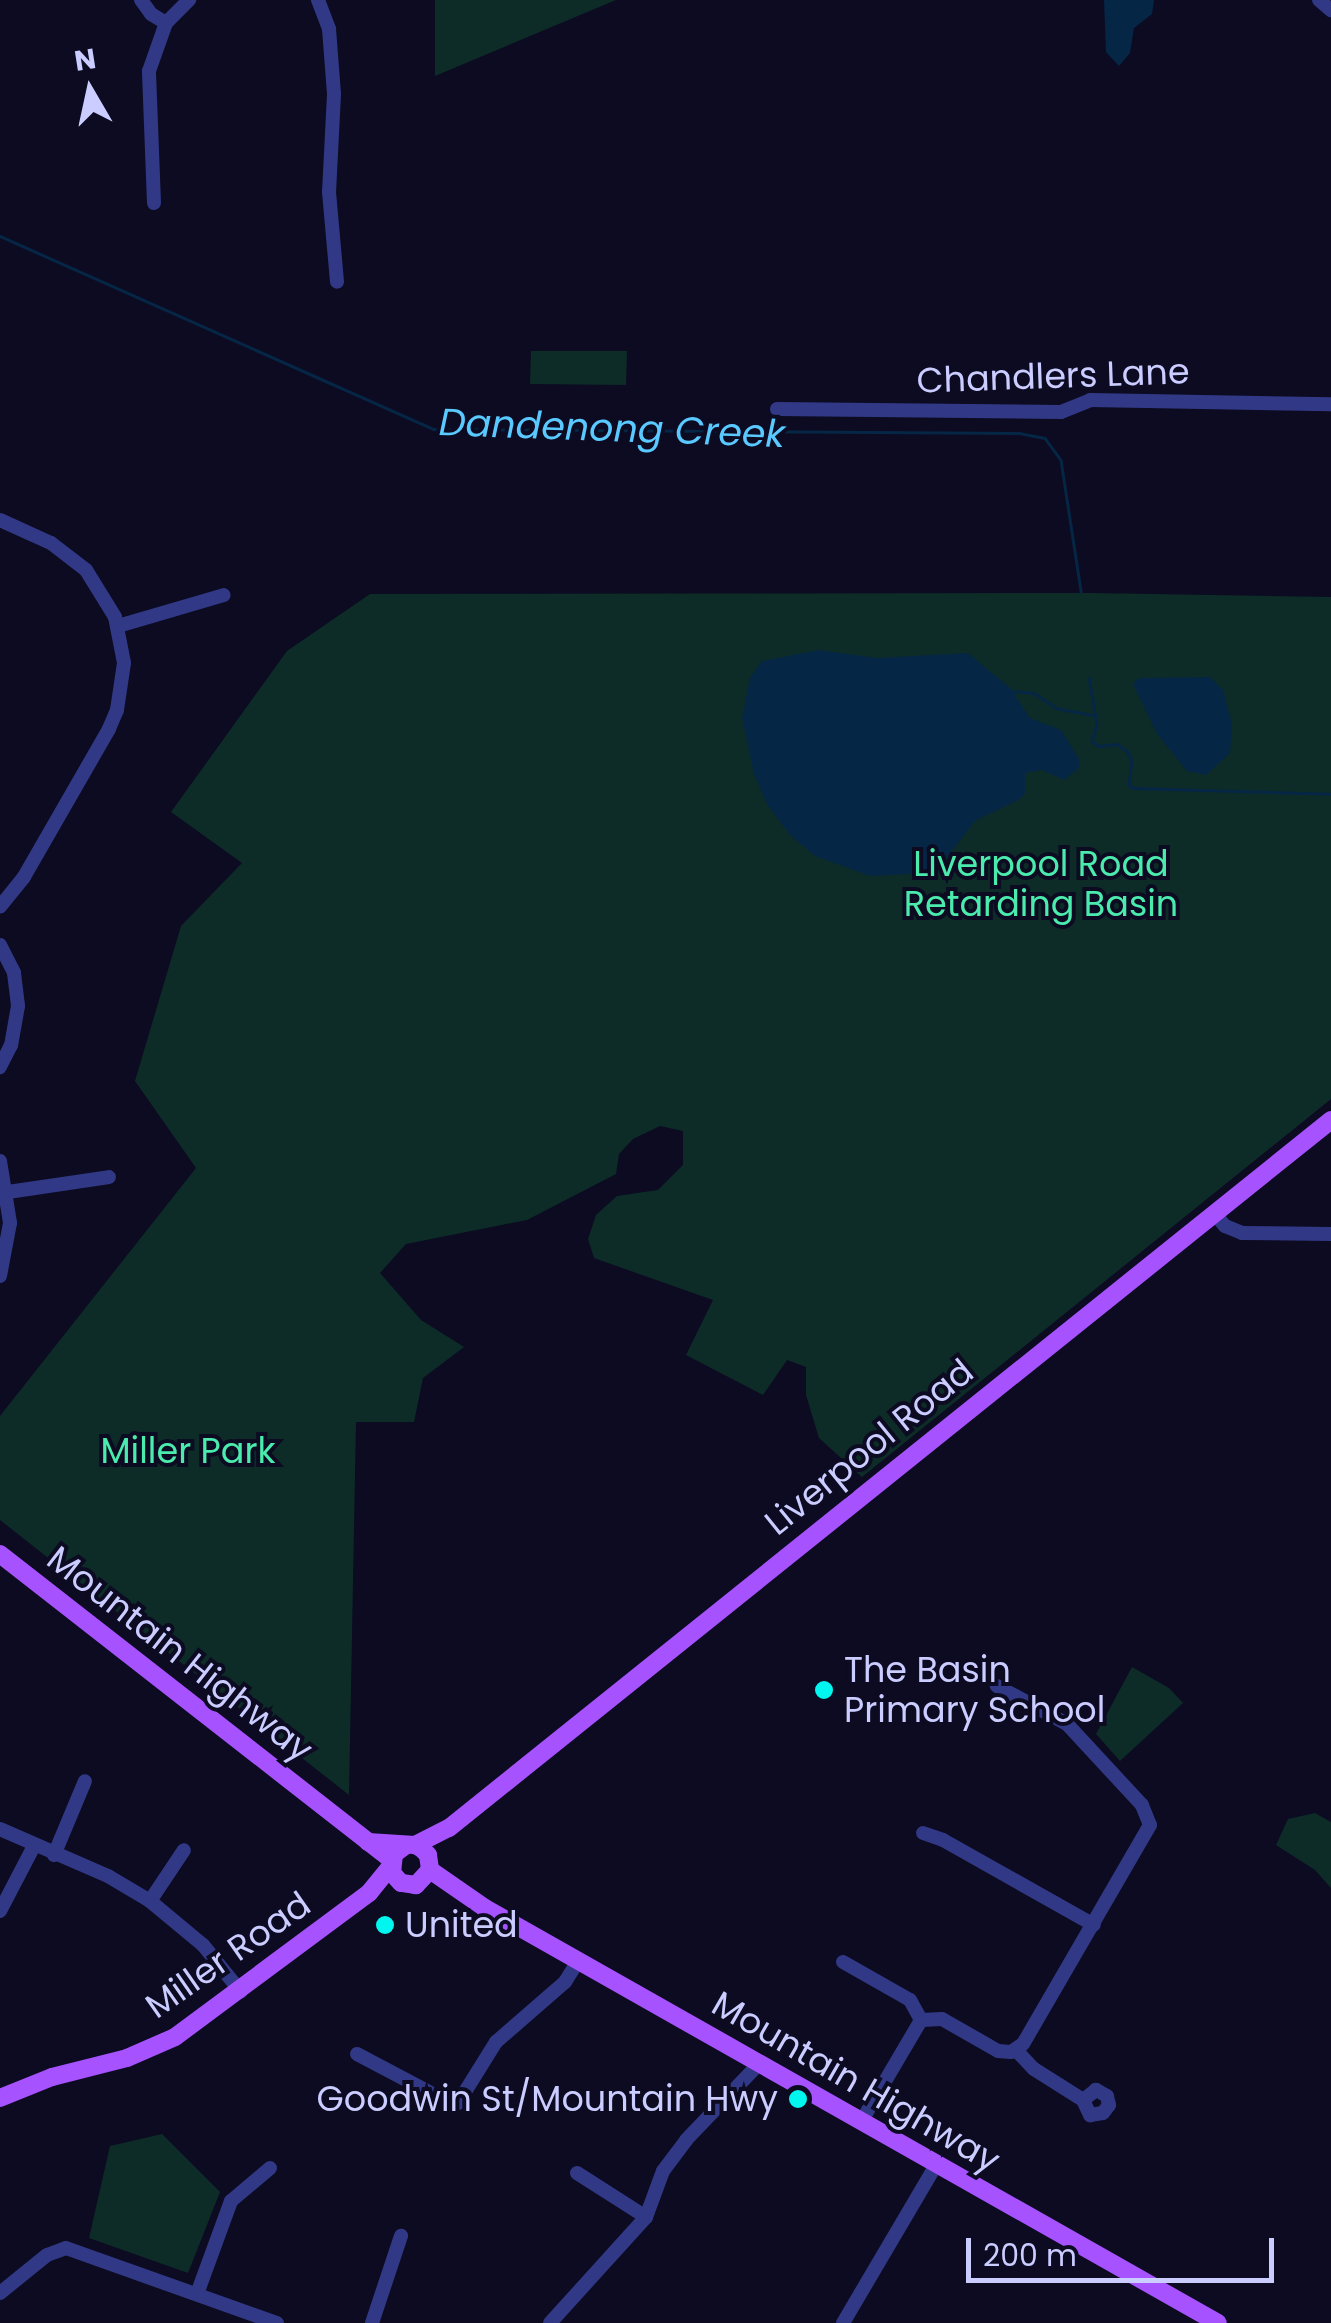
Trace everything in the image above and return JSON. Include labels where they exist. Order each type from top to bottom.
[{"type":"main road","name":"Liverpool Road","points":[[410,1846],[450,1828],[1331,1120]]},
{"type":"main road","name":"Mountain Highway","points":[[0,1554],[367,1842],[394,1870]]},
{"type":"main road","name":"Liverpool Road","points":[[428,1872],[450,1828]]},
{"type":"main road","points":[[367,1842],[410,1846],[394,1870]]},
{"type":"main road","name":"Mountain Highway","points":[[410,1846],[428,1854],[428,1872],[462,1895],[1218,2323]]},
{"type":"main road","name":"Miller Road","points":[[0,2098],[52,2077],[152,2048],[241,1992],[394,1870],[428,1872]]},
{"type":"street","points":[[141,0],[150,14],[166,23]]},
{"type":"street","points":[[154,203],[149,70],[166,23],[189,0]]},
{"type":"street","points":[[318,0],[330,29],[334,94],[330,210],[337,282]]},
{"type":"street","points":[[1320,0],[1331,10]]},
{"type":"street","name":"Chandlers Lane","points":[[777,409],[1062,412],[1090,400],[1331,404]]},
{"type":"street","points":[[0,520],[50,543],[79,563],[102,592],[118,626],[124,663],[114,718],[24,877],[0,907]]},
{"type":"street","points":[[118,626],[224,596]]},
{"type":"street","points":[[0,945],[14,974],[18,1006],[11,1045],[0,1066]]},
{"type":"street","points":[[0,1161],[10,1223],[0,1276]]},
{"type":"street","points":[[8,1192],[109,1177]]},
{"type":"street","points":[[1214,1213],[1225,1226],[1242,1233],[1331,1234]]},
{"type":"street","points":[[921,2020],[942,2019],[998,2051],[1016,2050],[1028,2038],[1150,1825],[1149,1815],[1067,1724],[998,1686]]},
{"type":"street","points":[[54,1855],[85,1781]]},
{"type":"street","points":[[0,1829],[108,1876],[150,1901],[203,1945],[241,1992]]},
{"type":"street","points":[[923,1834],[943,1840],[1094,1925]]},
{"type":"street","points":[[0,1911],[34,1846]]},
{"type":"street","points":[[150,1901],[184,1850]]},
{"type":"street","points":[[357,2054],[446,2101],[458,2102],[496,2042],[565,1982],[578,1962]]},
{"type":"street","points":[[843,1962],[910,2000],[921,2020]]},
{"type":"street","points":[[861,2122],[921,2020]]},
{"type":"street","points":[[1016,2050],[1034,2069],[1083,2100]]},
{"type":"street","points":[[550,2323],[646,2217],[670,2160],[758,2064]]},
{"type":"street","points":[[844,2323],[936,2165]]},
{"type":"street","points":[[197,2294],[231,2201],[270,2168]]},
{"type":"street","points":[[577,2173],[646,2217]]},
{"type":"street","points":[[372,2323],[401,2236]]},
{"type":"street","points":[[0,2293],[46,2255],[66,2248],[278,2323]]},
{"type":"green space","points":[[435,0],[616,0],[435,76]]},
{"type":"green space","points":[[531,351],[627,351],[626,385],[530,384]]},
{"type":"green space","points":[[1092,593],[1331,597],[1331,1099],[862,1477],[819,1438],[806,1395],[806,1367],[787,1360],[763,1395],[686,1355],[713,1300],[594,1258],[588,1239],[596,1215],[617,1196],[658,1190],[683,1165],[683,1131],[660,1126],[633,1139],[619,1154],[616,1174],[527,1220],[406,1244],[380,1273],[421,1320],[464,1347],[423,1378],[414,1422],[356,1422],[349,1795],[0,1520],[0,1416],[196,1168],[135,1081],[181,926],[242,863],[171,812],[287,651],[370,594]]},
{"type":"green space","points":[[1132,1667],[1169,1688],[1183,1703],[1120,1761],[1096,1734]]},
{"type":"green space","points":[[1315,1813],[1331,1822],[1331,1888],[1315,1870],[1276,1845],[1288,1819]]},
{"type":"green space","points":[[162,2134],[220,2192],[188,2273],[89,2238],[110,2146]]},
{"type":"water","points":[[1104,0],[1154,0],[1152,14],[1134,28],[1130,53],[1119,66],[1106,52]]},
{"type":"water","points":[[819,650],[876,658],[968,653],[1011,689],[1030,718],[1061,730],[1079,759],[1079,768],[1064,780],[1042,770],[1025,773],[1025,793],[1020,799],[975,821],[944,861],[927,873],[870,876],[815,856],[790,835],[767,804],[754,774],[742,718],[750,678],[762,661]]},
{"type":"water","points":[[1210,677],[1223,690],[1232,724],[1230,753],[1206,775],[1187,771],[1157,734],[1133,684],[1139,678]]},
{"type":"waterway","name":"Dandenong Creek","points":[[0,236],[434,429],[1019,433],[1045,438],[1061,460],[1081,591]]},
{"type":"waterway","name":"Dandenong Creek","points":[[1089,678],[1097,724],[1092,741],[1099,746],[1117,744],[1128,752],[1132,761],[1129,785],[1133,788],[1331,794]]},
{"type":"waterway","points":[[1012,691],[1034,693],[1056,708],[1092,715]]},
{"type":"place","name":"The Basin Primary School","points":[[824,1690]]},
{"type":"place","name":"United","points":[[385,1925]]},
{"type":"place","name":"Goodwin St/Mountain Hwy","points":[[798,2099]]},
{"type":"park label","name":"Liverpool Road Retarding Basin","points":[[1041,884]]},
{"type":"park label","name":"Miller Park","points":[[188,1451]]}]
